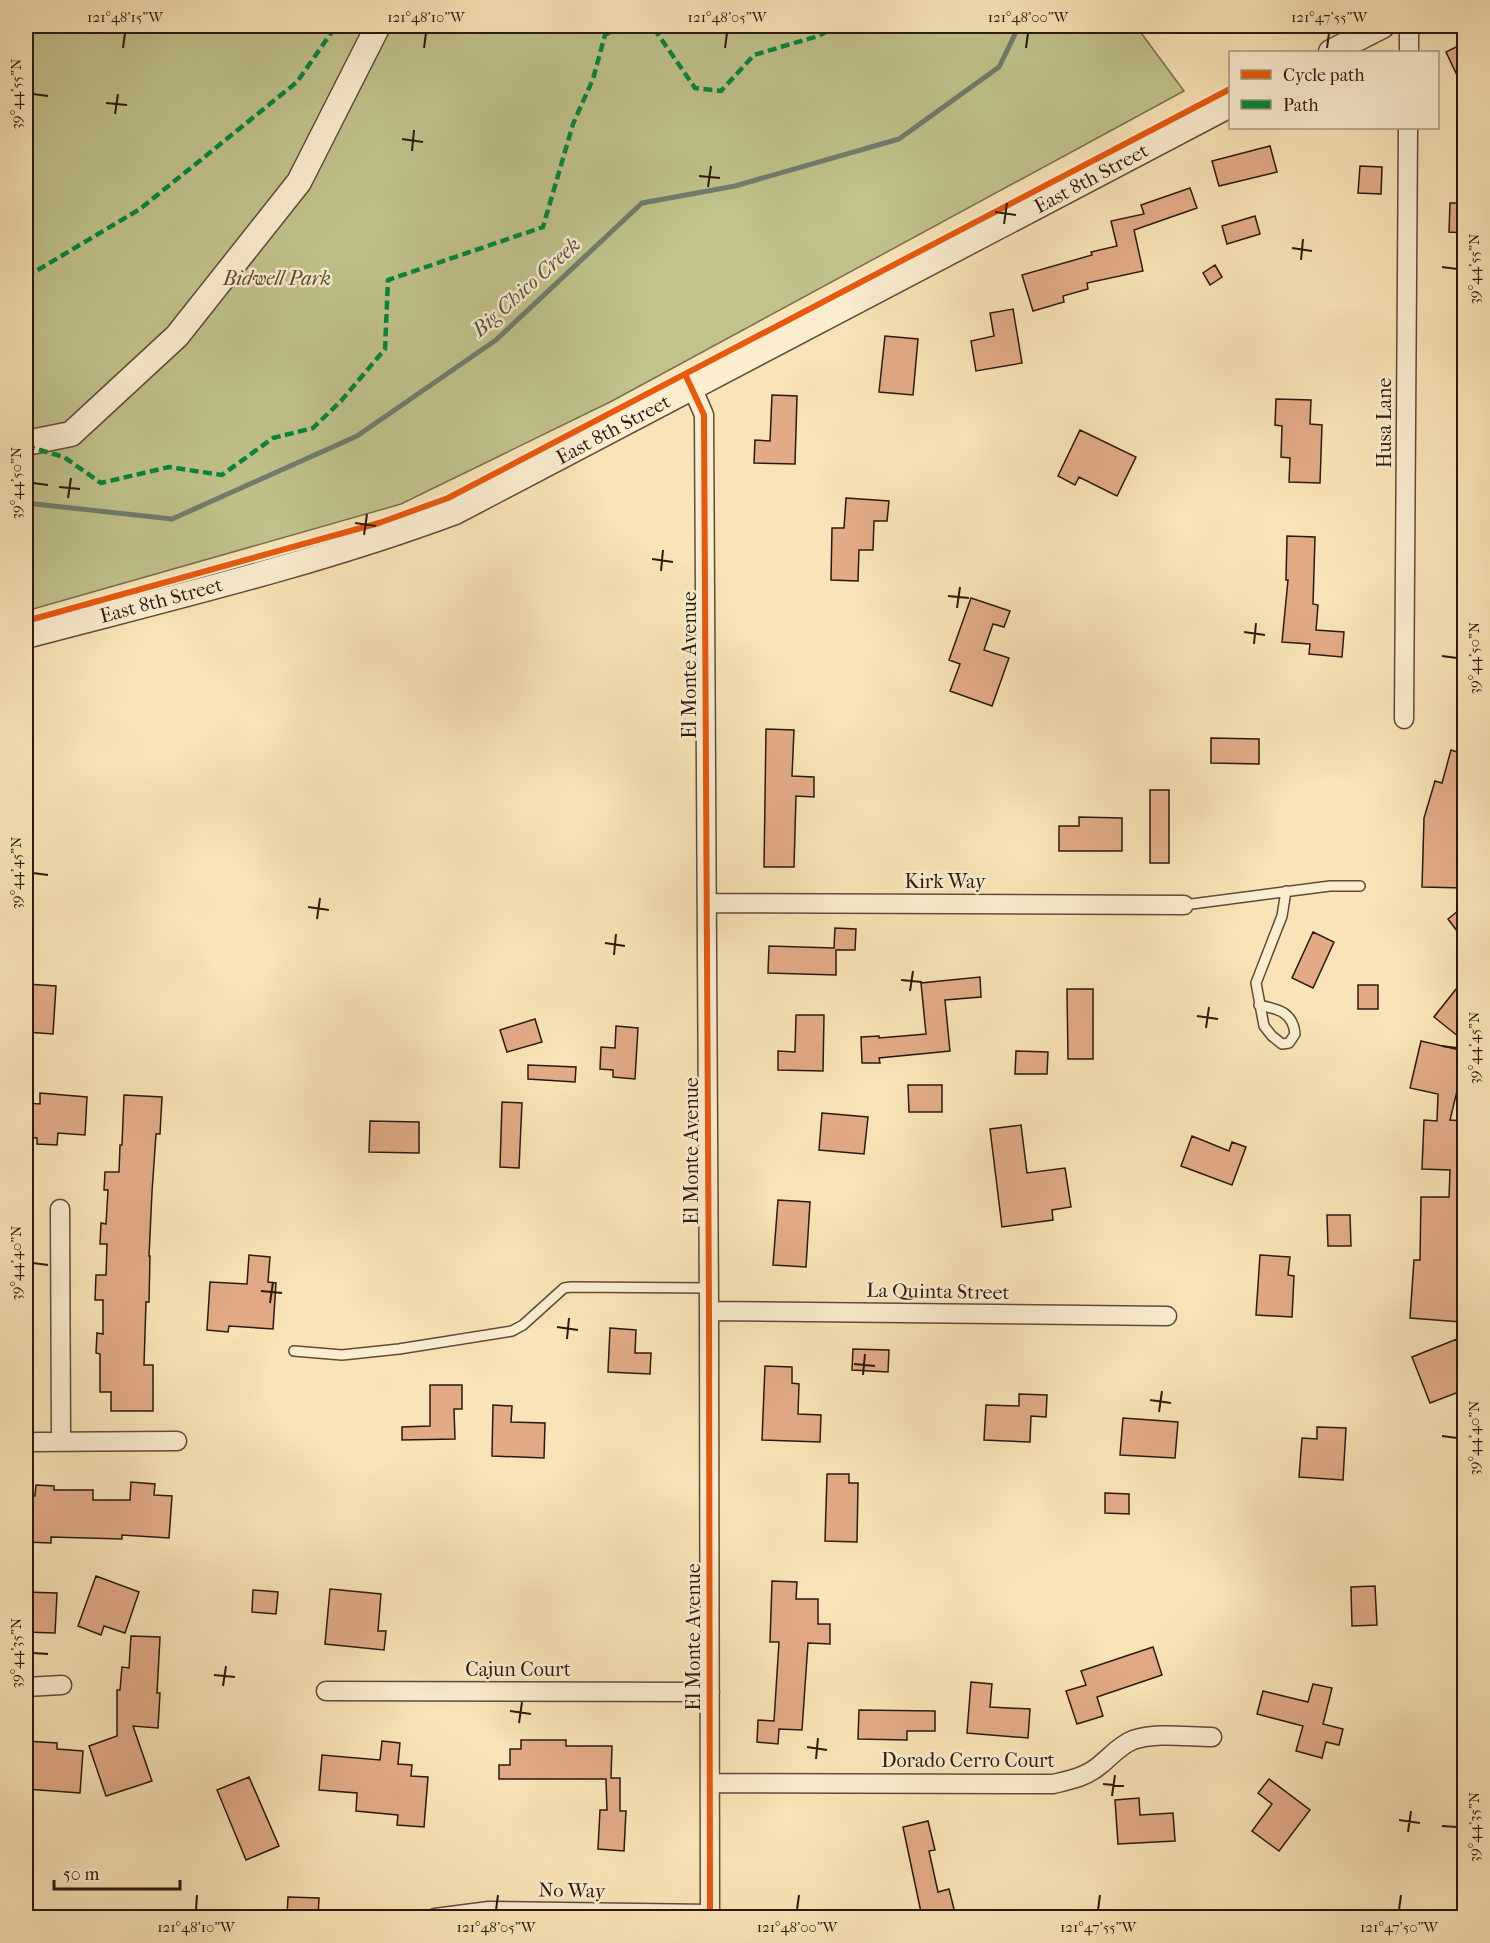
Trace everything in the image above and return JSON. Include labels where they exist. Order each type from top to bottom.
[{"type":"street","points":[[26,443],[71,434],[177,336],[299,182],[378,26]]},
{"type":"street","points":[[1333,51],[1382,26]]},
{"type":"street","points":[[1409,26],[1409,51]]},
{"type":"street","name":"East 8th Street","points":[[26,636],[282,569],[383,539],[455,512],[1229,106]]},
{"type":"street","name":"Husa Lane","points":[[1404,719],[1408,129]]},
{"type":"street","name":"El Monte Avenue","points":[[692,387],[704,415],[710,1916]]},
{"type":"street","name":"Kirk Way","points":[[707,903],[1184,905]]},
{"type":"street","points":[[60,1209],[62,1441]]},
{"type":"street","name":"La Quinta Street","points":[[709,1311],[1167,1316]]},
{"type":"street","points":[[26,1442],[177,1441]]},
{"type":"street","points":[[26,1687],[62,1685]]},
{"type":"street","name":"Cajun Court","points":[[326,1691],[710,1692]]},
{"type":"street","name":"Dorado Cerro Court","points":[[710,1783],[1053,1784],[1079,1778],[1132,1741],[1153,1736],[1212,1737]]},
{"type":"street","name":"No Way","points":[[435,1917],[489,1911],[710,1916]]},
{"type":"lane","points":[[1184,905],[1330,886],[1360,886]]},
{"type":"lane","points":[[1259,1005],[1280,1009],[1292,1020],[1295,1034],[1288,1043],[1282,1044],[1264,1026],[1259,1005],[1257,992],[1257,977],[1282,916],[1286,891]]},
{"type":"lane","points":[[294,1351],[342,1355],[399,1349],[512,1331],[523,1325],[564,1288],[709,1288]]},
{"type":"green space","name":"Bidwell Park","points":[[26,26],[1136,26],[1184,91],[612,401],[401,504],[26,611]]},
{"type":"building","points":[[1464,43],[1464,90],[1446,52]]},
{"type":"building","points":[[1270,146],[1277,172],[1219,186],[1212,161]]},
{"type":"building","points":[[1360,166],[1382,167],[1381,194],[1358,193]]},
{"type":"building","points":[[1190,188],[1197,208],[1134,230],[1143,271],[1087,283],[1088,289],[1063,296],[1064,302],[1033,311],[1022,275],[1092,255],[1091,252],[1117,246],[1111,221],[1144,214],[1141,205]]},
{"type":"building","points":[[1450,203],[1464,203],[1464,233],[1449,232]]},
{"type":"building","points":[[1255,216],[1260,234],[1227,244],[1222,226]]},
{"type":"building","points":[[1215,265],[1222,277],[1210,285],[1203,273]]},
{"type":"building","points":[[1013,309],[1022,363],[976,371],[971,341],[994,336],[990,313]]},
{"type":"building","points":[[885,336],[918,339],[913,395],[879,392]]},
{"type":"building","points":[[772,395],[797,396],[795,464],[754,463],[755,440],[770,441]]},
{"type":"building","points":[[1276,399],[1311,400],[1310,424],[1322,425],[1320,483],[1289,482],[1290,458],[1281,457],[1282,426],[1275,425]]},
{"type":"building","points":[[1080,430],[1136,457],[1117,496],[1079,477],[1075,485],[1058,476]]},
{"type":"building","points":[[846,498],[889,501],[887,521],[874,521],[873,550],[859,550],[858,581],[831,580],[832,528],[844,528]]},
{"type":"building","points":[[1287,536],[1315,537],[1313,604],[1318,605],[1316,630],[1344,632],[1342,657],[1309,654],[1310,644],[1282,642],[1288,580],[1286,580]]},
{"type":"building","points":[[971,598],[1010,611],[1004,627],[993,624],[984,650],[1009,658],[992,706],[950,691],[960,664],[949,660]]},
{"type":"building","points":[[766,729],[794,730],[792,776],[814,777],[814,797],[796,796],[794,867],[764,867]]},
{"type":"building","points":[[1211,738],[1259,739],[1259,764],[1211,763]]},
{"type":"building","points":[[1451,750],[1464,754],[1464,888],[1422,887],[1424,818],[1435,781],[1442,783]]},
{"type":"building","points":[[1150,790],[1169,790],[1169,863],[1150,863]]},
{"type":"building","points":[[1079,817],[1122,818],[1122,851],[1059,851],[1059,826],[1079,826]]},
{"type":"building","points":[[1464,906],[1464,940],[1448,919]]},
{"type":"building","points":[[835,928],[856,929],[855,950],[836,950],[836,975],[768,973],[769,946],[834,948]]},
{"type":"building","points":[[1313,932],[1334,942],[1313,988],[1292,978]]},
{"type":"building","points":[[980,977],[981,997],[945,1000],[950,1051],[879,1058],[880,1063],[862,1063],[861,1037],[879,1036],[879,1038],[926,1034],[921,983]]},
{"type":"building","points":[[1464,979],[1464,1041],[1434,1017]]},
{"type":"building","points":[[26,984],[56,986],[53,1034],[26,1032]]},
{"type":"building","points":[[1358,985],[1378,985],[1378,1009],[1358,1009]]},
{"type":"building","points":[[1067,989],[1093,989],[1093,1059],[1068,1059]]},
{"type":"building","points":[[796,1015],[824,1015],[823,1071],[778,1070],[778,1051],[795,1052]]},
{"type":"building","points":[[535,1019],[542,1042],[507,1052],[500,1030]]},
{"type":"building","points":[[616,1026],[638,1028],[635,1079],[613,1077],[613,1070],[600,1069],[601,1047],[615,1048]]},
{"type":"building","points":[[1421,1041],[1464,1051],[1464,1070],[1462,1070],[1450,1120],[1464,1121],[1464,1282],[1461,1322],[1410,1318],[1414,1260],[1420,1260],[1421,1197],[1449,1197],[1450,1170],[1422,1169],[1424,1120],[1437,1121],[1438,1094],[1410,1088]]},
{"type":"building","points":[[1016,1051],[1048,1052],[1047,1074],[1015,1074]]},
{"type":"building","points":[[528,1065],[576,1067],[575,1082],[528,1079]]},
{"type":"building","points":[[908,1085],[942,1085],[942,1112],[909,1112]]},
{"type":"building","points":[[40,1093],[87,1097],[85,1135],[58,1133],[57,1145],[37,1144],[37,1138],[26,1137],[26,1103],[40,1104]]},
{"type":"building","points":[[124,1095],[162,1097],[160,1134],[156,1134],[152,1192],[149,1302],[146,1302],[144,1365],[153,1365],[153,1411],[111,1411],[111,1392],[100,1392],[100,1354],[96,1353],[97,1333],[103,1334],[103,1300],[95,1300],[96,1275],[106,1275],[107,1244],[100,1244],[101,1223],[106,1224],[108,1190],[104,1190],[105,1172],[119,1172]]},
{"type":"building","points":[[502,1102],[522,1103],[519,1168],[500,1167]]},
{"type":"building","points":[[822,1113],[868,1117],[864,1154],[819,1150]]},
{"type":"building","points":[[370,1121],[419,1122],[419,1153],[369,1152]]},
{"type":"building","points":[[1021,1125],[1027,1173],[1065,1168],[1071,1207],[1052,1210],[1053,1220],[1002,1227],[990,1129]]},
{"type":"building","points":[[1192,1136],[1229,1151],[1232,1142],[1246,1147],[1232,1185],[1181,1166]]},
{"type":"building","points":[[778,1200],[810,1202],[806,1267],[773,1265]]},
{"type":"building","points":[[1327,1215],[1350,1215],[1351,1246],[1328,1246]]},
{"type":"building","points":[[249,1255],[270,1257],[268,1282],[276,1283],[273,1329],[229,1326],[228,1332],[207,1330],[210,1282],[247,1284]]},
{"type":"building","points":[[1260,1255],[1290,1257],[1288,1275],[1294,1276],[1292,1317],[1256,1315]]},
{"type":"building","points":[[610,1328],[636,1330],[635,1353],[651,1353],[650,1374],[608,1372]]},
{"type":"building","points":[[1457,1339],[1464,1359],[1464,1390],[1430,1403],[1412,1357]]},
{"type":"building","points":[[853,1349],[889,1350],[888,1372],[852,1370]]},
{"type":"building","points":[[765,1366],[792,1367],[792,1383],[799,1384],[798,1414],[821,1415],[820,1442],[762,1440]]},
{"type":"building","points":[[430,1385],[462,1385],[462,1409],[454,1409],[455,1439],[402,1440],[402,1427],[430,1426]]},
{"type":"building","points":[[1019,1394],[1047,1395],[1046,1417],[1031,1416],[1030,1442],[984,1440],[986,1405],[1019,1406]]},
{"type":"building","points":[[493,1405],[512,1406],[511,1422],[545,1423],[544,1458],[492,1456]]},
{"type":"building","points":[[1123,1418],[1178,1422],[1175,1458],[1120,1455]]},
{"type":"building","points":[[1317,1427],[1346,1428],[1343,1480],[1299,1477],[1302,1438],[1317,1439]]},
{"type":"building","points":[[827,1474],[849,1474],[849,1483],[858,1483],[857,1542],[825,1541]]},
{"type":"building","points":[[131,1482],[155,1484],[154,1495],[172,1496],[169,1538],[122,1535],[122,1539],[51,1537],[51,1543],[26,1542],[26,1495],[35,1496],[36,1485],[54,1486],[54,1490],[93,1490],[93,1500],[130,1500]]},
{"type":"building","points":[[1105,1493],[1129,1494],[1129,1514],[1105,1513]]},
{"type":"building","points":[[96,1576],[139,1592],[125,1633],[104,1626],[101,1635],[78,1626]]},
{"type":"building","points":[[772,1581],[797,1582],[796,1599],[818,1599],[818,1624],[830,1624],[830,1644],[808,1643],[802,1730],[779,1729],[778,1744],[757,1742],[758,1720],[774,1721],[779,1642],[770,1642]]},
{"type":"building","points":[[1375,1586],[1377,1625],[1352,1626],[1351,1587]]},
{"type":"building","points":[[330,1589],[381,1594],[378,1631],[386,1631],[384,1650],[325,1644]]},
{"type":"building","points":[[253,1590],[278,1592],[276,1614],[252,1612]]},
{"type":"building","points":[[26,1592],[57,1593],[55,1633],[26,1632]]},
{"type":"building","points":[[131,1636],[160,1637],[158,1728],[133,1726],[152,1781],[106,1796],[89,1746],[117,1736],[117,1690],[120,1690],[122,1667],[129,1668]]},
{"type":"building","points":[[1153,1647],[1162,1675],[1097,1697],[1103,1716],[1077,1724],[1066,1691],[1086,1685],[1081,1671]]},
{"type":"building","points":[[971,1682],[992,1684],[990,1707],[1030,1709],[1028,1738],[967,1733]]},
{"type":"building","points":[[1313,1684],[1332,1688],[1323,1724],[1343,1729],[1339,1745],[1326,1742],[1322,1758],[1296,1751],[1303,1726],[1257,1714],[1263,1691],[1308,1702]]},
{"type":"building","points":[[859,1710],[935,1711],[935,1731],[907,1731],[907,1740],[858,1739]]},
{"type":"building","points":[[521,1740],[566,1740],[566,1746],[612,1746],[611,1778],[620,1778],[620,1811],[626,1811],[624,1851],[598,1849],[600,1810],[607,1810],[606,1779],[499,1779],[499,1765],[510,1765],[510,1749],[521,1749]]},
{"type":"building","points":[[26,1741],[57,1743],[57,1749],[83,1751],[80,1793],[26,1789]]},
{"type":"building","points":[[382,1741],[400,1743],[398,1764],[412,1765],[411,1776],[428,1777],[424,1827],[397,1825],[398,1815],[356,1811],[357,1793],[319,1790],[322,1755],[380,1760]]},
{"type":"building","points":[[249,1777],[279,1846],[246,1860],[217,1790]]},
{"type":"building","points":[[1269,1779],[1310,1810],[1279,1851],[1252,1831],[1272,1804],[1258,1793]]},
{"type":"building","points":[[1139,1798],[1140,1815],[1173,1813],[1175,1841],[1118,1844],[1115,1800]]},
{"type":"building","points":[[928,1821],[935,1850],[929,1851],[938,1892],[949,1889],[956,1917],[922,1917],[903,1827]]},
{"type":"building","points":[[288,1897],[319,1898],[318,1917],[287,1917]]},
{"type":"waterway","name":"Big Chico Creek","points":[[26,503],[172,519],[357,436],[496,340],[642,203],[735,186],[899,139],[999,67],[1019,26]]},
{"type":"marked path","points":[[26,277],[140,209],[297,82],[336,26]]},
{"type":"marked path","points":[[26,446],[64,457],[101,483],[169,467],[222,475],[273,438],[313,428],[341,401],[385,349],[388,280],[543,227],[573,124],[593,79],[605,35],[621,26]]},
{"type":"marked path","points":[[640,26],[655,30],[695,88],[721,91],[754,55],[818,36],[838,26]]},
{"type":"cycle path","points":[[26,621],[379,523],[448,498],[1229,90]]},
{"type":"cycle path","points":[[685,374],[704,415],[710,1918]]}]
